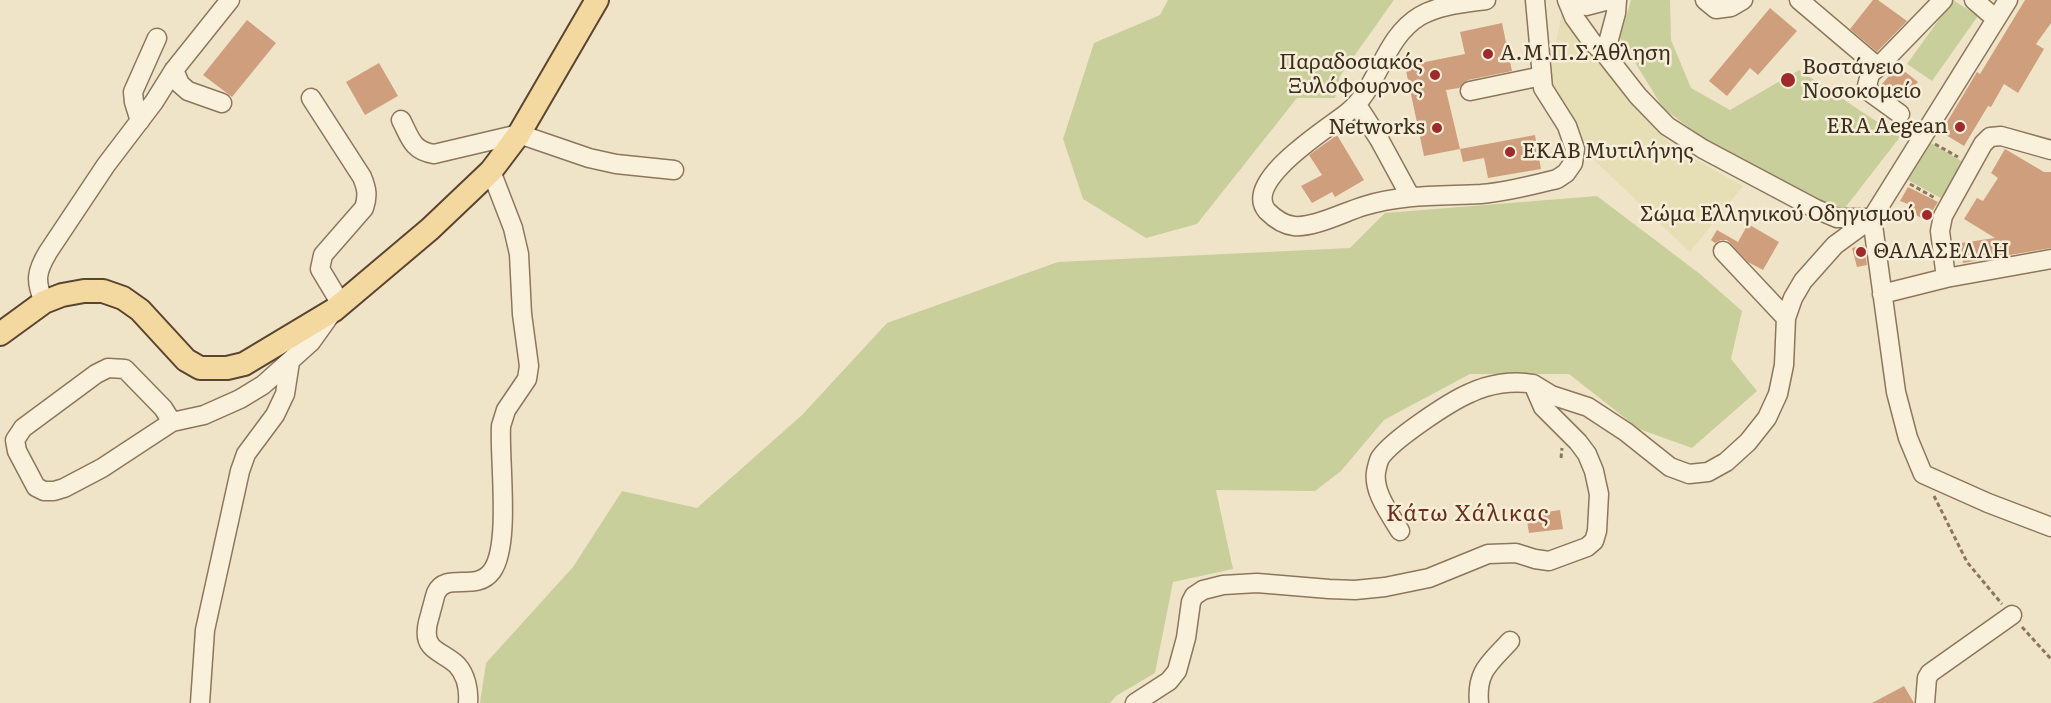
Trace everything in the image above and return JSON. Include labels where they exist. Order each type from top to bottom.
[{"type":"main road","points":[[0,334],[44,302],[84,291],[103,291],[123,298],[140,310],[186,360],[200,368],[214,370],[244,364],[338,307],[430,229],[491,171],[519,134],[597,0]]},
{"type":"street","points":[[44,302],[37,279],[41,264],[106,165],[140,121],[174,70],[230,0]]},
{"type":"street","points":[[1486,0],[1449,5],[1420,16],[1401,31],[1388,50],[1366,94],[1357,105],[1292,154],[1265,186],[1262,200],[1266,209],[1278,221],[1294,226],[1310,225],[1384,200],[1410,196],[1483,194],[1548,182],[1566,173],[1573,164],[1575,149],[1567,126],[1543,88],[1535,0]]},
{"type":"street","points":[[1568,2],[1586,6],[1608,0],[1616,13],[1605,54]]},
{"type":"street","points":[[1707,1],[1716,9],[1731,7],[1743,0]]},
{"type":"street","points":[[1799,0],[1878,67]]},
{"type":"street","points":[[1900,114],[1871,93],[1868,86],[1870,74],[1943,0]]},
{"type":"street","points":[[1974,0],[1996,19]]},
{"type":"street","points":[[1400,531],[1377,487],[1376,474],[1379,460],[1391,446],[1470,392],[1519,381],[1533,384],[1551,394],[1588,407],[1626,432],[1670,467],[1689,474],[1708,472],[1726,462],[1748,442],[1767,418],[1778,394],[1784,365],[1786,318],[1793,298],[1803,281],[1835,245],[1872,218],[2008,0]]},
{"type":"street","points":[[1568,2],[1574,17],[1592,42],[1667,126],[1703,149],[1837,218],[1872,218]]},
{"type":"street","points":[[140,121],[133,92],[157,38]]},
{"type":"street","points":[[174,70],[180,84],[188,91],[222,103]]},
{"type":"street","points":[[1470,91],[1542,76]]},
{"type":"street","points":[[172,422],[163,408],[125,369],[108,368],[96,374],[23,428],[15,440],[17,451],[36,487],[44,491],[64,488],[102,468],[172,422],[204,415],[225,407],[263,385],[311,342],[338,307],[320,270],[323,255],[364,208],[367,188],[310,98]]},
{"type":"street","points":[[1357,105],[1379,139],[1410,196]]},
{"type":"street","points":[[401,120],[414,145],[423,152],[434,154],[519,134],[589,158],[616,164],[674,170]]},
{"type":"street","points":[[1946,278],[1940,231],[1943,216],[1983,144],[1990,137],[2001,136],[2051,150]]},
{"type":"street","points":[[468,703],[466,678],[456,664],[433,650],[428,642],[426,630],[436,592],[444,585],[456,582],[474,583],[485,578],[493,570],[502,539],[501,426],[507,410],[527,379],[529,366],[522,314],[519,254],[513,228],[491,171]]},
{"type":"street","points":[[1872,218],[1901,415],[1923,474],[1988,503],[2051,527]]},
{"type":"street","points":[[1723,251],[1786,318]]},
{"type":"street","points":[[1882,294],[1946,278],[2051,260]]},
{"type":"street","points":[[200,703],[205,630],[240,471],[246,454],[275,415],[285,394],[290,362]]},
{"type":"street","points":[[1135,703],[1169,681],[1177,671],[1186,638],[1191,602],[1194,596],[1203,590],[1223,585],[1257,583],[1329,590],[1385,587],[1429,578],[1488,554],[1516,553],[1549,561],[1594,541],[1598,531],[1599,494],[1594,471],[1587,454],[1578,442],[1543,407],[1533,384]]},
{"type":"street","points":[[1925,703],[1927,678],[1930,673],[2012,615]]},
{"type":"street","points":[[1479,703],[1478,685],[1482,675],[1510,641]]},
{"type":"path","points":[[1923,137],[1972,165]]},
{"type":"path","points":[[1898,177],[1949,206]]},
{"type":"path","points":[[1923,474],[1967,562],[2051,659]]},
{"type":"shaded area","points":[[1562,13],[1606,72],[1672,146],[1743,186],[1690,252],[1596,162],[1548,82]]},
{"type":"green space","points":[[1168,0],[1394,0],[1340,76],[1335,98],[1297,98],[1197,224],[1146,238],[1083,199],[1063,139],[1094,43],[1160,15]]},
{"type":"green space","points":[[1631,0],[1670,0],[1671,40],[1691,88],[1730,110],[1799,70],[1900,137],[1841,213],[1711,144],[1663,108],[1620,38]]},
{"type":"green space","points":[[1953,0],[1978,16],[1932,81],[1907,64]]},
{"type":"green space","points":[[1931,143],[1968,165],[1946,201],[1908,180]]},
{"type":"green space","points":[[1597,196],[1700,274],[1742,311],[1731,359],[1757,391],[1692,448],[1639,429],[1569,374],[1470,374],[1384,420],[1341,471],[1315,491],[1216,490],[1233,569],[1173,582],[1155,673],[1116,696],[1110,703],[480,703],[486,663],[573,567],[622,491],[697,508],[802,415],[887,323],[1058,262],[1350,248],[1385,213]]},
{"type":"building","points":[[1873,0],[1878,0],[1907,21],[1877,52],[1850,29]]},
{"type":"building","points":[[2025,0],[2051,0],[2051,23],[2036,44],[2044,49],[2018,93],[2004,84],[1964,146],[1941,132],[1977,72],[1980,74]]},
{"type":"building","points":[[1770,8],[1797,31],[1758,75],[1750,68],[1727,96],[1709,81]]},
{"type":"building","points":[[247,20],[276,43],[232,97],[203,75]]},
{"type":"building","points":[[1502,23],[1512,71],[1468,80],[1459,88],[1446,90],[1460,149],[1424,156],[1405,66],[1465,54],[1460,32]]},
{"type":"building","points":[[379,63],[398,96],[365,115],[346,82]]},
{"type":"building","points":[[1895,69],[1900,74],[1904,71],[1918,82],[1902,99],[1897,94],[1895,96],[1883,88],[1885,86],[1882,84]]},
{"type":"building","points":[[1337,135],[1364,180],[1335,197],[1332,192],[1312,203],[1301,186],[1322,175],[1309,155]]},
{"type":"building","name":"ΕΚΑΒ Μυτιλήνης","points":[[1535,135],[1541,169],[1488,178],[1484,158],[1463,162],[1460,149]]},
{"type":"building","points":[[2005,149],[2044,172],[2051,172],[2051,248],[1963,263],[1961,243],[1995,238],[1964,219],[1977,198],[1983,201],[1998,178],[1991,173]]},
{"type":"building","points":[[1908,187],[1938,202],[1926,221],[1906,209],[1908,204],[1900,201]]},
{"type":"building","points":[[1748,224],[1779,242],[1763,270],[1748,262],[1727,240],[1715,243],[1711,240],[1717,230],[1738,242]]},
{"type":"building","points":[[1864,245],[1867,265],[1857,267],[1852,248]]},
{"type":"building","points":[[1560,510],[1563,529],[1529,533],[1526,515]]},
{"type":"building","points":[[1904,686],[1914,703],[1872,703]]},
{"type":"place","name":"Α.Μ.Π.Σ Άθληση","points":[[1488,54]]},
{"type":"place","name":"Παραδοσιακός Ξυλόφουρνος","points":[[1435,75]]},
{"type":"place","name":"Βοστάνειο Νοσοκομείο","points":[[1788,80]]},
{"type":"place","name":"ERA Aegean","points":[[1960,127]]},
{"type":"place","name":"Networks","points":[[1437,128]]},
{"type":"place","name":"ΕΚΑΒ Μυτιλήνης","points":[[1510,152]]},
{"type":"place","name":"Σώμα Ελληνικού Οδηγισμού","points":[[1927,215]]},
{"type":"place","name":"ΘΑΛΑΣΕΛΛΗ","points":[[1861,252]]},
{"type":"district","name":"Κάτω Χάλικας","points":[[1468,515]]}]
